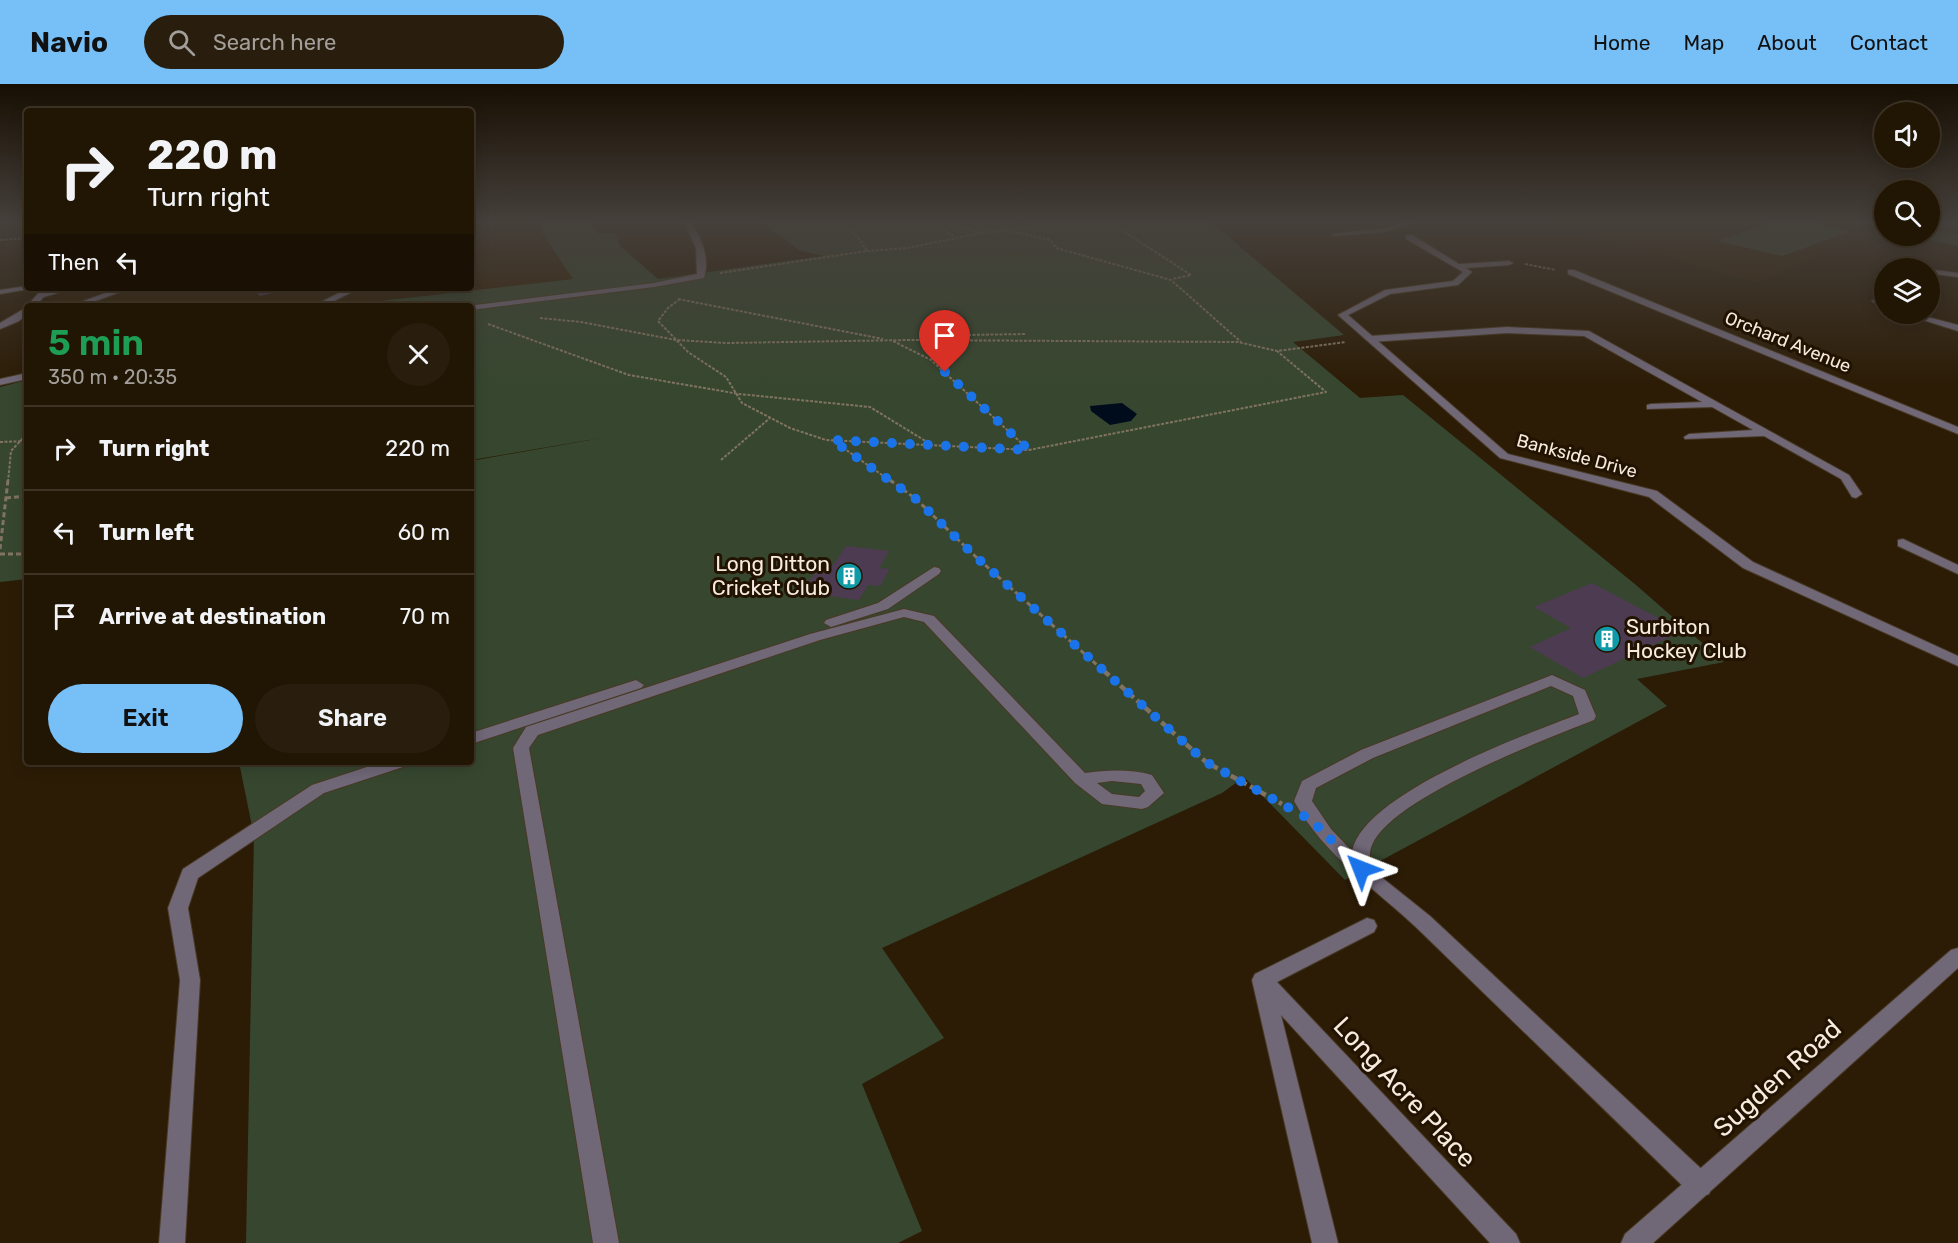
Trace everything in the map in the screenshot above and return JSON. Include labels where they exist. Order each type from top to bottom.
[{"type":"street","points":[[474,307],[654,285],[701,276]]},
{"type":"street","name":"Bankside Drive","points":[[1463,276],[1455,283],[1388,292],[1342,315],[1504,456],[1653,494],[1762,573],[1958,662]]},
{"type":"street","name":"Orchard Avenue","points":[[1579,276],[1958,432]]},
{"type":"street","points":[[0,292],[24,289]]},
{"type":"street","points":[[34,303],[46,291]]},
{"type":"street","points":[[83,303],[118,291]]},
{"type":"street","points":[[324,303],[350,291]]},
{"type":"street","points":[[0,326],[24,312]]},
{"type":"street","points":[[16,319],[24,318]]},
{"type":"street","points":[[1940,323],[1958,328]]},
{"type":"street","points":[[1370,339],[1507,330],[1587,333],[1845,477],[1856,494]]},
{"type":"street","points":[[0,381],[24,377]]},
{"type":"street","points":[[1650,407],[1714,404]]},
{"type":"street","points":[[1689,437],[1766,433]]},
{"type":"street","points":[[1903,543],[1958,570]]},
{"type":"street","points":[[474,738],[883,606],[934,571]]},
{"type":"street","points":[[606,1243],[521,748],[532,731],[815,637],[904,613],[928,619],[1081,779]]},
{"type":"street","points":[[1361,869],[1361,851],[1365,840],[1393,809],[1494,754],[1587,716],[1580,693],[1552,680],[1367,754],[1308,785],[1303,801],[1311,820],[1361,869],[1423,922],[1700,1185]]},
{"type":"street","points":[[172,1243],[190,980],[178,908],[190,874],[318,789],[391,765]]},
{"type":"street","points":[[1325,1243],[1262,980],[1367,926]]},
{"type":"street","name":"Sugden Road","points":[[1634,1243],[1958,956]]},
{"type":"street","name":"Long Acre Place","points":[[1262,980],[1507,1243]]},
{"type":"path","points":[[701,276],[658,321],[688,352],[726,377],[742,403],[790,429],[832,440],[1029,450],[1326,392],[1277,351]]},
{"type":"path","points":[[1160,276],[1171,279],[1243,343]]},
{"type":"path","points":[[1171,279],[1183,276]]},
{"type":"path","points":[[654,285],[679,299],[891,340],[932,360],[1029,450]]},
{"type":"path","points":[[537,318],[582,322],[676,340],[727,343],[891,340],[1243,343],[1277,351],[1370,339]]},
{"type":"path","points":[[481,321],[629,375],[735,393],[870,407],[933,446]]},
{"type":"path","points":[[932,360],[966,335],[1025,334]]},
{"type":"path","points":[[721,460],[770,418]]},
{"type":"path","points":[[0,549],[10,451],[24,437]]},
{"type":"path","points":[[832,440],[916,499],[975,556],[1206,762],[1311,820]]},
{"type":"path","points":[[0,442],[24,441]]},
{"type":"path","points":[[6,498],[24,496]]},
{"type":"path","points":[[0,554],[24,554]]},
{"type":"shaded area","points":[[474,276],[573,276],[574,279],[474,290]]},
{"type":"shaded area","points":[[1732,276],[1772,276],[1756,283]]},
{"type":"shaded area","points":[[53,291],[468,291],[362,303],[44,303]]},
{"type":"green space","points":[[571,276],[655,276],[658,279],[679,276],[1275,276],[1344,335],[1293,342],[1360,398],[1403,395],[1636,585],[1724,662],[1637,679],[1667,706],[1345,880],[1244,777],[1222,793],[882,948],[944,1038],[862,1084],[922,1231],[898,1243],[246,1243],[254,836],[240,765],[474,765],[474,460],[607,437],[474,459],[474,303],[362,303],[573,279]]},
{"type":"green space","points":[[24,381],[24,579],[0,582],[0,387]]},
{"type":"water","points":[[1122,403],[1137,414],[1131,421],[1110,425],[1091,411],[1090,406]]},
{"type":"building","points":[[254,291],[284,291],[260,296]]},
{"type":"building","name":"Long Ditton Cricket Club","points":[[846,546],[889,551],[879,568],[890,569],[880,586],[868,585],[859,600],[814,594],[820,585],[808,583],[821,564],[833,565]]},
{"type":"building","name":"Surbiton Hockey Club","points":[[1592,583],[1683,631],[1583,678],[1530,647],[1571,628],[1534,607]]},
{"type":"place","name":"Long Ditton Cricket Club","points":[[849,576]]},
{"type":"place","name":"Surbiton Hockey Club","points":[[1607,639]]},
{"type":"route","points":[[945,372],[1029,450],[832,440],[916,499],[975,556],[1206,762],[1311,820],[1361,869]]}]
